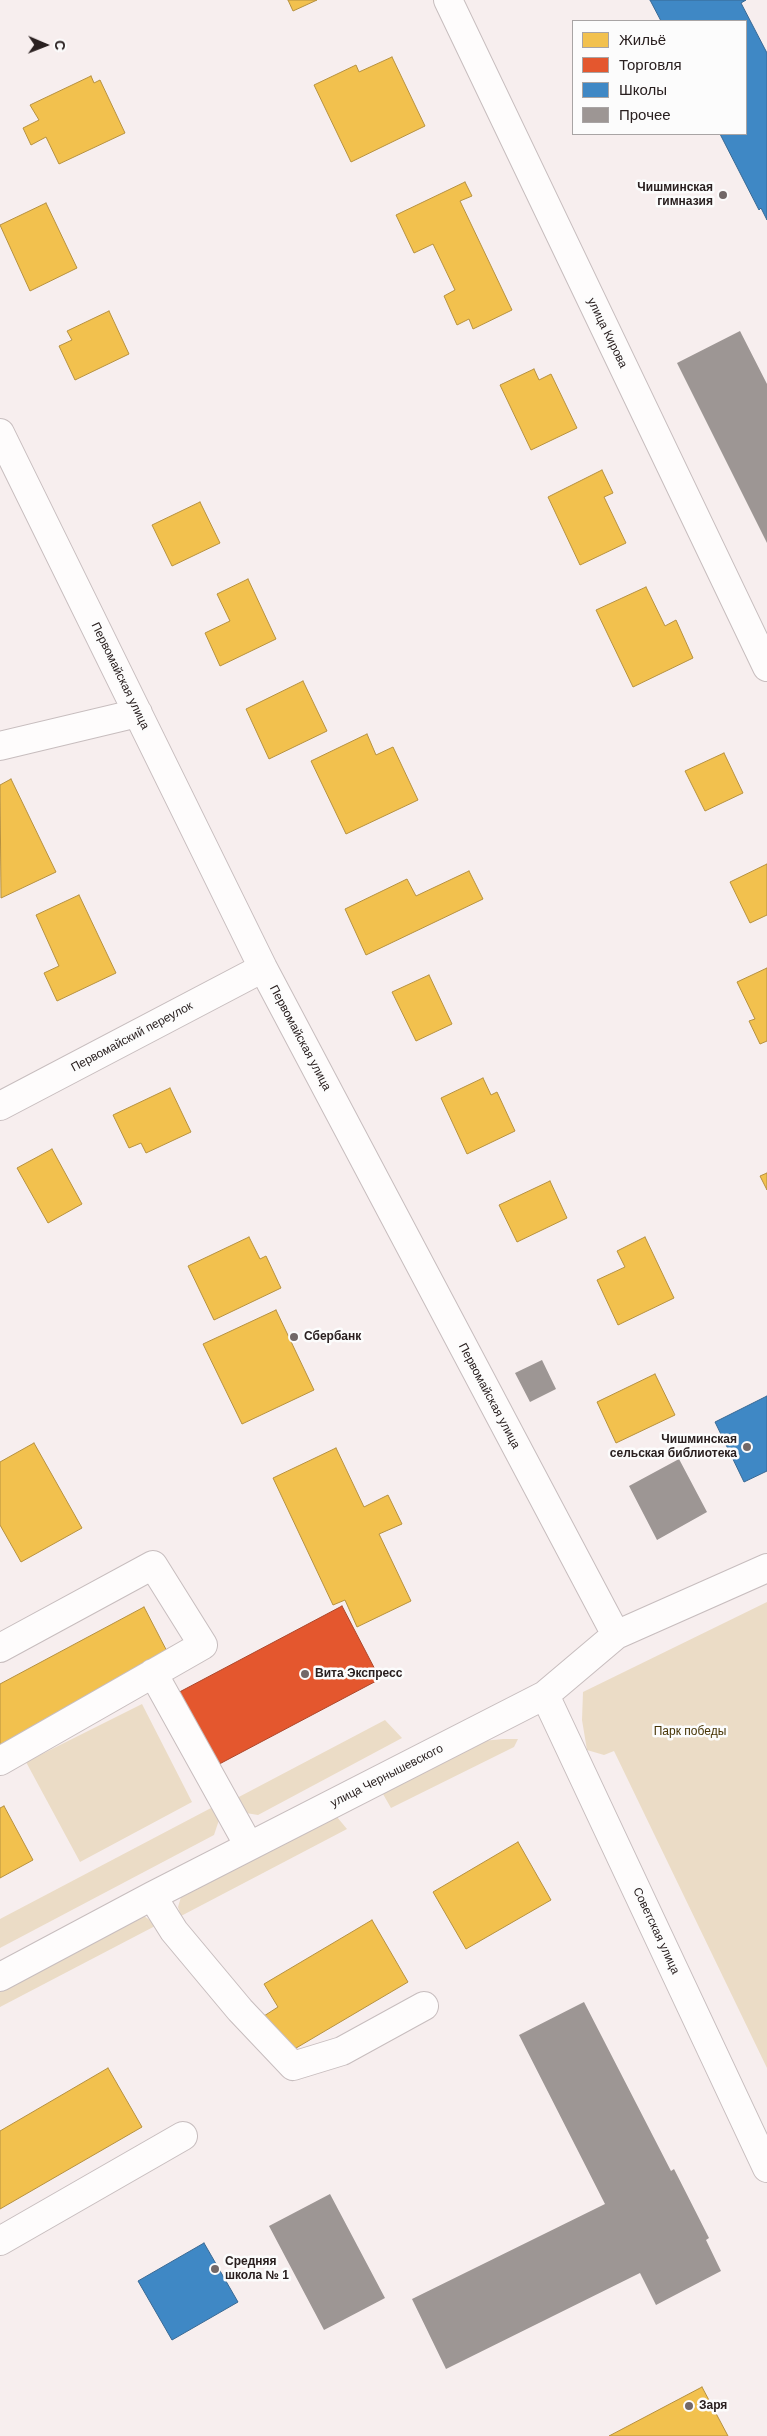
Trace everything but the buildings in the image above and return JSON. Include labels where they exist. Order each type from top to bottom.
[{"type":"street","name":"улица Кирова","points":[[448,0],[767,667]]},
{"type":"street","name":"Первомайская улица","points":[[0,433],[263,968],[616,1635]]},
{"type":"street","points":[[0,746],[138,713]]},
{"type":"street","name":"Первомайский переулок","points":[[0,1106],[263,968]]},
{"type":"street","points":[[0,1648],[153,1565],[203,1645],[0,1761]]},
{"type":"street","name":"улица Чернышевского","points":[[0,1977],[152,1896],[545,1695],[616,1635],[767,1568]]},
{"type":"street","points":[[153,1673],[249,1846]]},
{"type":"street","name":"Советская улица","points":[[545,1695],[767,2168]]},
{"type":"street","points":[[152,1896],[174,1931],[240,2010],[293,2066],[342,2051],[424,2006]]},
{"type":"street","points":[[0,2241],[183,2136]]},
{"type":"green space","name":"Парк победы","points":[[767,1602],[767,2068],[614,1751],[604,1755],[587,1750],[582,1720],[583,1692]]},
{"type":"green space","points":[[142,1704],[192,1802],[80,1862],[26,1762]]},
{"type":"green space","points":[[385,1720],[402,1738],[258,1815],[246,1813],[235,1799]]},
{"type":"green space","points":[[518,1739],[514,1747],[391,1808],[383,1794],[483,1741]]},
{"type":"green space","points":[[211,1808],[220,1817],[214,1835],[0,1948],[0,1919]]},
{"type":"green space","points":[[337,1817],[347,1829],[181,1916],[178,1907],[181,1897]]},
{"type":"green space","points":[[144,1916],[157,1925],[0,2007],[0,1992]]},
{"type":"place","name":"Чишминская гимназия","points":[[723,195]]},
{"type":"place","name":"Сбербанк","points":[[294,1337]]},
{"type":"place","name":"Чишминская сельская библиотека","points":[[747,1447]]},
{"type":"place","name":"Вита Экспресс","points":[[305,1674]]},
{"type":"place","name":"Средняя школа № 1","points":[[215,2269]]},
{"type":"place","name":"Заря","points":[[689,2406]]}]
